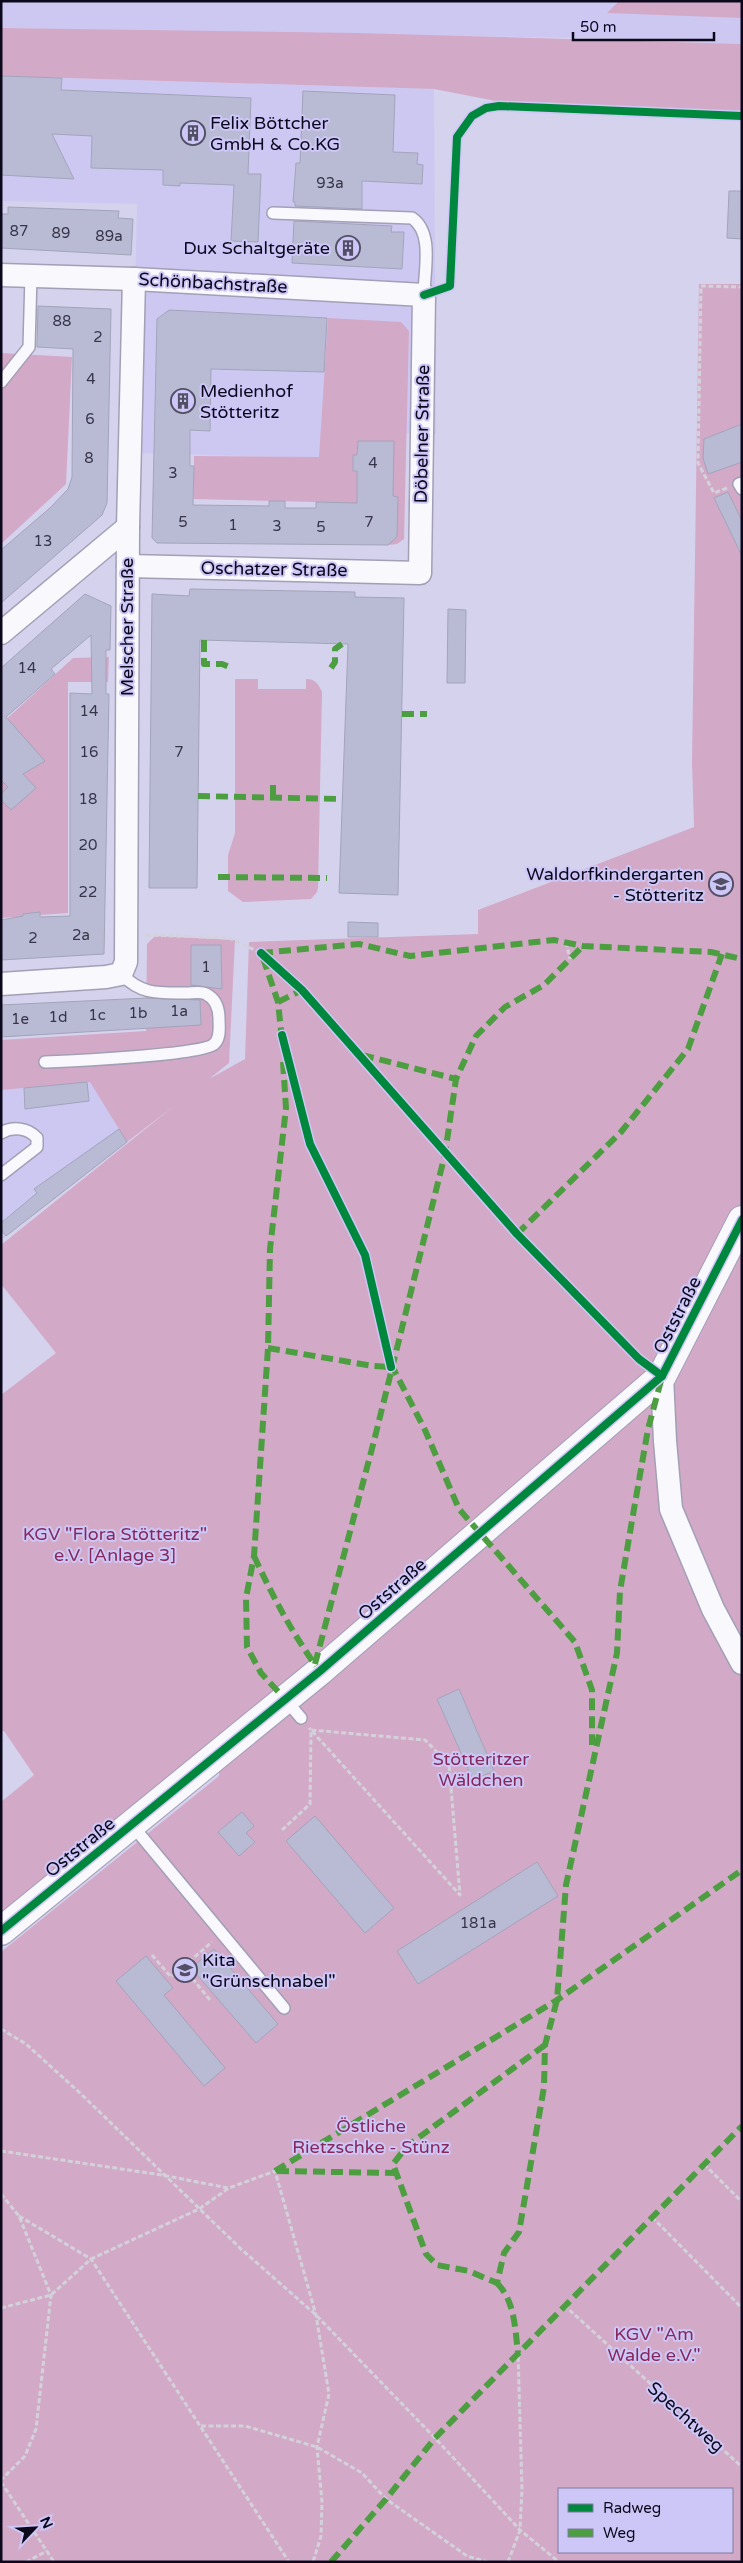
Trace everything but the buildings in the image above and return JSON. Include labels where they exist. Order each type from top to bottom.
[{"type":"street","name":"Schönbachstraße","points":[[1,275],[134,279],[424,295]]},
{"type":"street","name":"Melscher Straße","points":[[122,974],[126,962],[128,527],[134,279]]},
{"type":"street","name":"Döbelner Straße","points":[[420,573],[424,295]]},
{"type":"street","points":[[1,633],[128,527]]},
{"type":"street","name":"Oschatzer Straße","points":[[128,566],[420,573]]},
{"type":"street","points":[[1,984],[122,974]]},
{"type":"street","name":"Oststraße","points":[[1,1931],[132,1825],[293,1708],[662,1376],[742,1220]]},
{"type":"street","name":"Oststraße","points":[[662,1376],[671,1509],[713,1609],[742,1664]]},
{"type":"lane","points":[[273,213],[412,218],[420,224],[425,236],[424,295]]},
{"type":"lane","points":[[1,382],[29,347],[31,276]]},
{"type":"lane","points":[[742,483],[739,484],[742,489]]},
{"type":"lane","points":[[45,1062],[176,1053],[207,1048],[215,1044],[219,1036],[219,1010],[215,1001],[205,993],[144,991],[133,986],[122,974]]},
{"type":"lane","points":[[1,1133],[14,1129],[28,1130],[37,1138],[38,1143],[37,1147],[1,1175]]},
{"type":"lane","points":[[132,1825],[284,2008]]},
{"type":"path","points":[[424,295],[450,286],[457,136],[472,116],[486,108],[500,106],[742,116]]},
{"type":"path","points":[[714,493],[698,463],[701,286],[742,287]]},
{"type":"path","points":[[125,934],[228,938],[262,953]]},
{"type":"path","points":[[566,942],[570,959]]},
{"type":"path","points":[[293,1708],[311,1730],[460,1895],[449,1764],[424,1740],[311,1730]]},
{"type":"path","points":[[282,1830],[310,1804],[311,1730]]},
{"type":"path","points":[[152,1955],[171,1977],[222,1934]]},
{"type":"path","points":[[183,1967],[210,2000]]},
{"type":"path","points":[[1,2029],[26,2044],[80,2093],[198,2209],[316,2315],[435,2438],[520,2530],[558,2562]]},
{"type":"path","points":[[1,2151],[162,2174],[229,2188]]},
{"type":"path","points":[[704,2164],[742,2202]]},
{"type":"path","points":[[1,2308],[51,2295],[91,2259],[198,2209],[229,2188],[275,2172],[316,2315],[329,2394],[317,2447],[322,2511],[321,2536],[313,2562]]},
{"type":"path","points":[[1,2194],[19,2216],[51,2295],[36,2430],[25,2456],[1,2481],[54,2562]]},
{"type":"path","points":[[19,2216],[91,2259],[289,2562]]},
{"type":"path","points":[[652,2217],[742,2308]]},
{"type":"path","points":[[508,2562],[520,2530],[522,2489],[518,2353]]},
{"type":"path","points":[[201,2426],[245,2426],[317,2447],[362,2473],[386,2499],[467,2556],[488,2562]]},
{"type":"path","points":[[26,2562],[47,2551]]},
{"type":"shaded area","points":[[1,1],[742,1],[742,44],[580,38],[1,28]]},
{"type":"shaded area","points":[[1,76],[434,89],[436,434],[328,431],[326,458],[132,453],[137,204],[1,201]]},
{"type":"shaded area","points":[[90,1081],[127,1142],[1,1240],[1,1090]]},
{"type":"green space","points":[[619,1],[742,1],[742,18],[607,13]]},
{"type":"green space","points":[[1,28],[357,33],[742,44],[742,112],[496,101],[434,89],[1,76]]},
{"type":"green space","name":"Östliche Rietzschke - Stünz","points":[[699,284],[742,284],[742,2562],[1,2562],[1,1952],[219,1776],[220,1744],[1,1919],[1,1802],[34,1775],[4,1731],[1,1732],[1,1395],[56,1353],[1,1284],[1,1245],[174,1106],[127,1142],[90,1082],[1,1090],[1,1040],[146,1031],[147,944],[155,936],[235,940],[229,1063],[209,1079],[245,1059],[249,942],[478,934],[478,910],[694,827],[692,762]]},
{"type":"green space","points":[[328,318],[401,322],[409,331],[404,539],[397,544],[388,545],[355,503],[194,499],[194,456],[319,457]]},
{"type":"green space","points":[[1,353],[72,357],[66,484],[1,544]]},
{"type":"green space","points":[[109,657],[108,682],[68,682],[68,913],[1,918],[1,724],[73,658]]},
{"type":"green space","points":[[235,679],[258,679],[258,689],[306,689],[306,679],[309,679],[316,682],[322,692],[318,888],[311,899],[243,902],[228,891],[228,855],[235,833]]},
{"type":"marked path","points":[[204,640],[204,664],[222,664],[229,667]]},
{"type":"marked path","points":[[331,668],[335,662],[335,649],[342,644]]},
{"type":"marked path","points":[[402,714],[427,714]]},
{"type":"marked path","points":[[273,781],[273,797]]},
{"type":"marked path","points":[[198,796],[342,799]]},
{"type":"marked path","points":[[218,877],[327,878]]},
{"type":"marked path","points":[[261,953],[359,944],[410,956],[554,940],[583,946],[711,952],[742,959]]},
{"type":"marked path","points":[[315,1664],[374,1441],[445,1154],[456,1079],[476,1036],[505,1007],[544,985],[583,946]]},
{"type":"marked path","points":[[517,1234],[621,1132],[688,1049],[722,954]]},
{"type":"marked path","points":[[263,958],[278,1002],[282,1040]]},
{"type":"marked path","points":[[278,1002],[302,990]]},
{"type":"marked path","points":[[362,1055],[456,1079]]},
{"type":"marked path","points":[[283,1062],[286,1108],[270,1249],[268,1348],[254,1556],[246,1598],[247,1647],[261,1673],[285,1699]]},
{"type":"marked path","points":[[268,1348],[373,1366],[391,1367]]},
{"type":"marked path","points":[[391,1364],[425,1430],[459,1509],[575,1642],[592,1690],[592,1745]]},
{"type":"marked path","points":[[545,2045],[407,2146],[393,2164],[426,2254],[437,2265],[469,2271],[497,2283],[504,2253],[519,2232],[544,2087],[545,2045],[557,2000],[566,1885],[617,1653],[620,1591],[648,1429],[662,1377]]},
{"type":"marked path","points":[[254,1556],[282,1612],[316,1666]]},
{"type":"marked path","points":[[275,2171],[557,2000],[742,1870]]},
{"type":"marked path","points":[[331,2562],[386,2499],[435,2438],[742,2126]]},
{"type":"marked path","points":[[277,2171],[397,2173]]},
{"type":"marked path","points":[[497,2283],[503,2290],[511,2307],[518,2353]]},
{"type":"cycle path","points":[[424,295],[450,286],[457,137],[472,116],[486,108],[499,106],[742,116]]},
{"type":"cycle path","points":[[261,953],[302,990],[517,1234],[639,1359],[662,1376]]},
{"type":"cycle path","points":[[282,1035],[310,1144],[365,1255],[391,1367]]},
{"type":"cycle path","points":[[1,1931],[320,1671],[662,1376],[742,1220]]},
{"type":"place","name":"Felix Böttcher GmbH & Co.KG","points":[[193,133]]},
{"type":"place","name":"Dux Schaltgeräte","points":[[348,248]]},
{"type":"place","name":"Medienhof Stötteritz","points":[[183,401]]},
{"type":"place","name":"Waldorfkindergarten - Stötteritz","points":[[721,884]]},
{"type":"place","name":"Kita \"Grünschnabel\"","points":[[185,1970]]},
{"type":"park label","name":"KGV \"Flora Stötteritz\" e.V. [Anlage 3]","points":[[115,1544]]},
{"type":"park label","name":"Stötteritzer Wäldchen","points":[[481,1769]]},
{"type":"park label","name":"KGV \"Am Walde e.V.\"","points":[[654,2344]]}]
